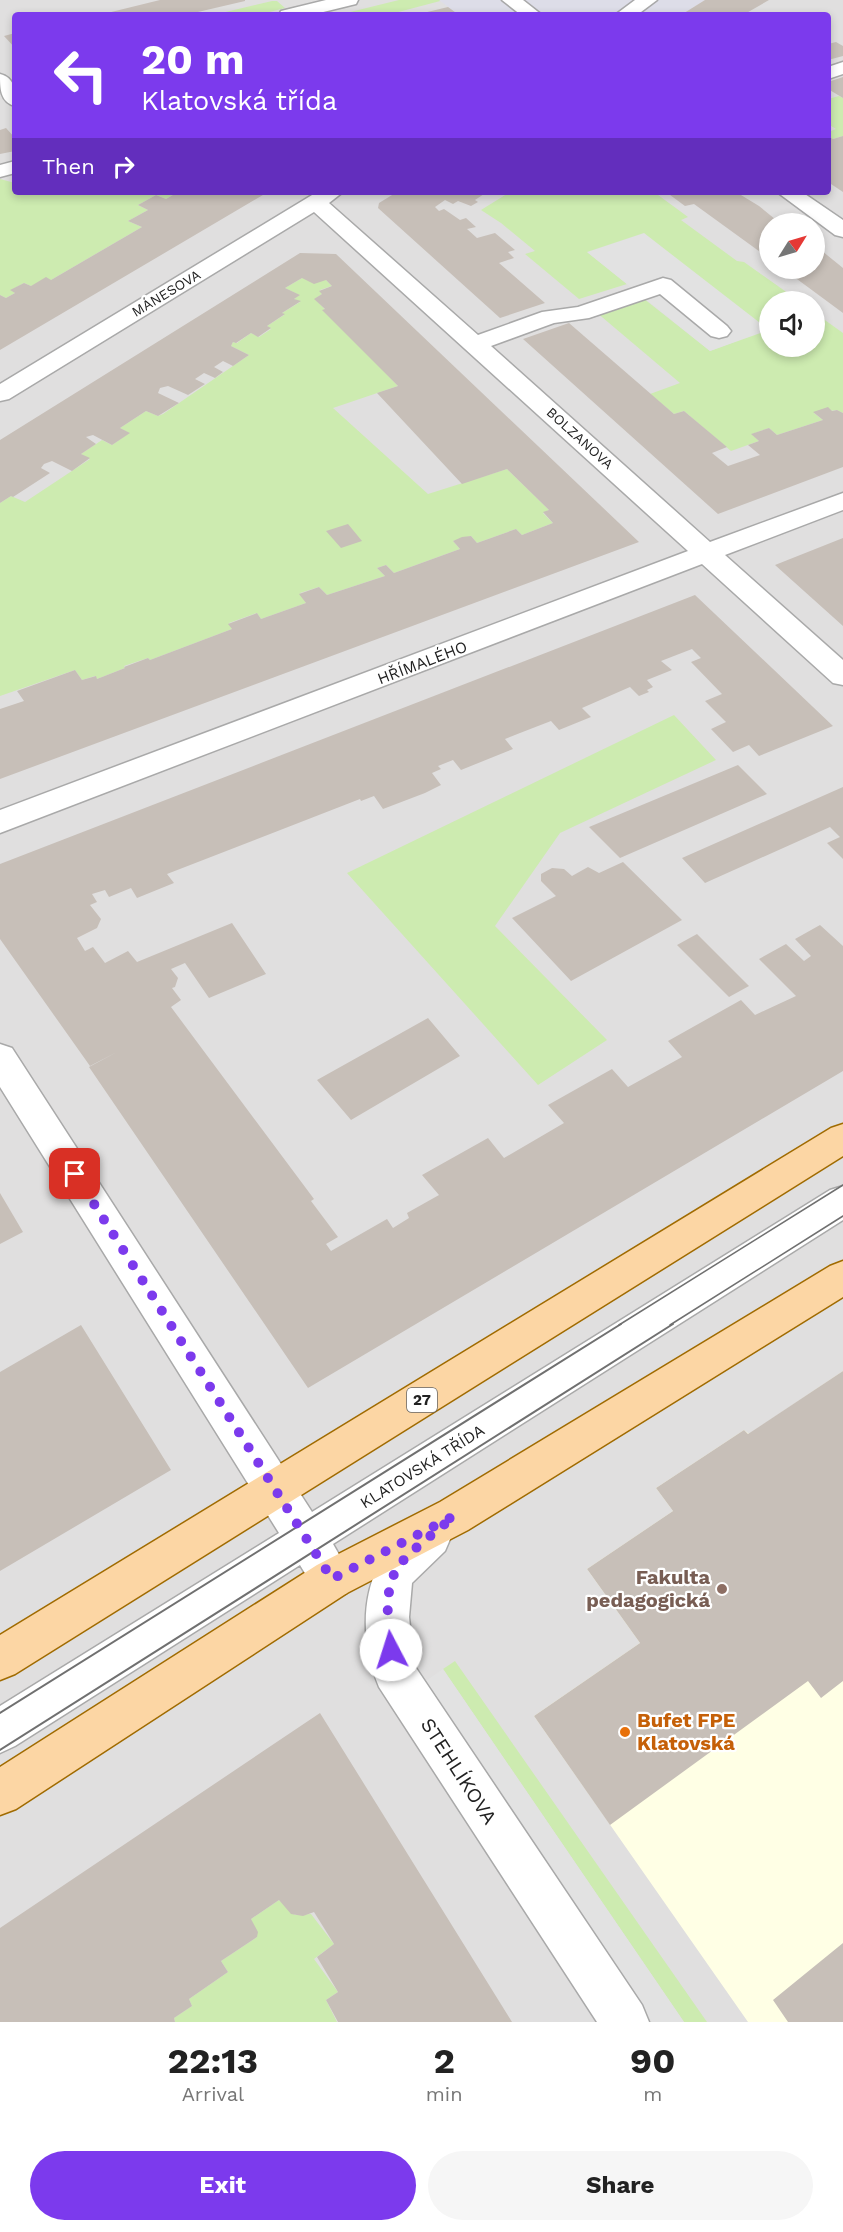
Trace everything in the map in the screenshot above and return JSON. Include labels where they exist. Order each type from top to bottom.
[{"type":"main road","name":"27","points":[[0,1659],[276,1491],[843,1138]]},
{"type":"main road","points":[[0,1793],[332,1579],[454,1516],[843,1277]]},
{"type":"street","points":[[300,12],[349,0]]},
{"type":"street","points":[[511,0],[529,12]]},
{"type":"street","points":[[629,12],[648,0]]},
{"type":"street","points":[[792,195],[843,230]]},
{"type":"street","name":"BOLZANOVA","points":[[324,197],[475,344],[843,676]]},
{"type":"street","name":"MÁNESOVA","points":[[0,394],[324,197]]},
{"type":"street","points":[[475,344],[550,317],[581,313],[663,285],[719,331]]},
{"type":"street","name":"HŘÍMALÉHO","points":[[0,822],[843,501]]},
{"type":"street","points":[[0,1058],[332,1579]]},
{"type":"street","name":"KLATOVSKÁ TŘÍDA","points":[[0,1731],[843,1201]]},
{"type":"street","name":"STEHLÍKOVA","points":[[454,1516],[398,1566],[389,1589],[388,1629],[394,1672],[625,2022]]},
{"type":"shaded area","points":[[0,0],[843,0],[843,2022],[0,2022]]},
{"type":"shaded area","points":[[439,0],[705,0],[686,12],[455,12]]},
{"type":"shaded area","points":[[644,233],[759,322],[759,334],[710,351],[587,252]]},
{"type":"shaded area","points":[[843,1371],[843,2022],[748,2022],[534,1716],[640,1643],[587,1569],[673,1511],[656,1488],[744,1430],[749,1434]]},
{"type":"shaded area","points":[[443,1669],[684,2022],[652,2022],[423,1683]]},
{"type":"green space","points":[[399,0],[444,0],[398,12],[350,12]]},
{"type":"green space","points":[[272,1],[277,1],[285,8],[270,12],[226,12]]},
{"type":"green space","points":[[839,96],[843,98],[843,136],[833,139],[831,131],[836,129],[831,126],[831,98]]},
{"type":"green space","points":[[0,179],[12,182],[12,195],[156,195],[138,205],[148,210],[128,221],[142,227],[51,280],[31,286],[24,283],[11,290],[15,293],[6,298],[0,295]]},
{"type":"green space","points":[[156,195],[173,195],[166,199]]},
{"type":"green space","points":[[505,195],[658,195],[688,217],[681,220],[737,261],[744,262],[759,273],[759,279],[768,279],[785,291],[759,291],[759,325],[587,252],[627,284],[579,299],[525,254],[535,251],[481,210]]},
{"type":"green space","points":[[302,278],[326,280],[332,286],[320,290],[322,294],[315,299],[398,386],[333,408],[428,494],[507,469],[549,510],[543,513],[553,523],[522,535],[516,529],[477,543],[471,536],[453,541],[460,549],[394,573],[386,565],[377,568],[385,576],[327,595],[319,587],[300,593],[306,603],[261,619],[257,613],[229,623],[232,629],[150,660],[148,658],[124,666],[125,668],[97,679],[95,676],[82,680],[75,670],[0,696],[0,503],[11,496],[25,502],[90,459],[81,454],[102,440],[112,445],[129,433],[120,428],[146,411],[158,416],[163,414],[249,355],[231,346],[233,342],[237,343],[251,333],[259,337],[271,329],[267,326],[300,302],[294,299],[299,295],[285,288]]},
{"type":"green space","points":[[643,298],[710,351],[759,333],[759,357],[825,357],[825,320],[843,333],[843,413],[837,410],[814,413],[823,420],[777,435],[769,428],[752,434],[759,441],[731,451],[684,411],[674,414],[650,394],[680,383],[596,312]]},
{"type":"green space","points":[[674,715],[716,760],[560,833],[495,926],[607,1040],[538,1085],[347,873]]},
{"type":"green space","points":[[455,1661],[707,2022],[684,2022],[443,1669]]},
{"type":"green space","points":[[279,1900],[295,1915],[311,1914],[334,1944],[314,1959],[338,1992],[326,2000],[337,2022],[175,2022],[174,2018],[192,2006],[189,1999],[228,1972],[221,1961],[257,1937],[251,1919]]},
{"type":"building","points":[[160,0],[245,0],[198,12],[111,12]]},
{"type":"building","points":[[705,0],[769,0],[748,12],[686,12]]},
{"type":"building","points":[[448,7],[455,12],[427,12]]},
{"type":"building","points":[[12,34],[12,45],[4,36]]},
{"type":"building","points":[[836,42],[843,46],[843,56],[831,59],[831,43]]},
{"type":"building","points":[[843,77],[843,98],[831,91],[831,81]]},
{"type":"building","points":[[6,128],[12,135],[12,152],[0,154],[0,130]]},
{"type":"building","points":[[843,136],[843,192],[831,184],[831,138]]},
{"type":"building","points":[[156,195],[166,199],[173,195],[263,195],[0,350],[0,295],[6,298],[15,293],[10,290],[24,283],[31,286],[46,277],[51,280],[142,227],[128,221],[148,210],[138,205]]},
{"type":"building","points":[[392,195],[482,195],[475,200],[478,202],[471,206],[458,201],[453,204],[445,200],[435,207],[439,211],[444,209],[460,220],[466,218],[476,227],[467,229],[477,238],[495,233],[515,250],[508,252],[514,258],[499,263],[545,303],[500,318],[378,208],[379,203]]},
{"type":"building","points":[[670,195],[741,195],[759,206],[768,213],[759,213],[759,251],[694,204],[685,206]]},
{"type":"building","points":[[300,253],[336,254],[639,542],[0,779],[0,709],[24,701],[17,691],[75,670],[82,680],[96,676],[97,679],[148,658],[150,660],[232,629],[228,624],[257,613],[261,619],[306,603],[299,594],[319,587],[327,595],[385,576],[377,568],[386,565],[394,573],[460,549],[453,541],[462,537],[471,536],[477,543],[516,529],[522,535],[553,523],[543,512],[549,510],[507,469],[462,484],[377,393],[398,386],[322,310],[325,309],[314,299],[322,294],[319,291],[332,286],[326,280],[314,284],[302,278],[285,288],[300,295],[294,299],[301,301],[282,313],[285,314],[267,326],[271,328],[258,337],[251,333],[236,343],[233,342],[231,346],[249,355],[233,366],[223,361],[214,367],[223,372],[215,378],[204,373],[195,379],[205,384],[188,395],[168,386],[160,388],[158,393],[179,403],[158,416],[146,411],[120,428],[130,433],[112,445],[93,435],[86,437],[96,444],[81,454],[90,458],[72,471],[52,461],[44,464],[41,468],[50,473],[0,503],[0,440]]},
{"type":"building","points":[[825,253],[843,268],[843,313],[825,300],[825,291],[813,291],[797,279],[825,279]]},
{"type":"building","points":[[569,323],[674,414],[684,411],[727,447],[712,453],[728,466],[760,455],[748,445],[759,441],[751,434],[769,428],[777,435],[823,420],[813,412],[828,407],[832,411],[837,410],[843,413],[843,467],[718,514],[523,339]]},
{"type":"building","points":[[348,524],[362,541],[341,548],[326,531]]},
{"type":"building","points":[[843,538],[843,626],[775,565]]},
{"type":"building","points":[[695,595],[833,726],[759,756],[749,745],[733,752],[711,729],[726,722],[705,701],[722,694],[691,662],[701,658],[692,649],[661,661],[672,670],[647,680],[653,687],[647,690],[649,692],[639,696],[630,687],[582,708],[591,717],[559,730],[551,721],[505,739],[513,749],[461,770],[453,760],[438,766],[441,769],[432,773],[441,785],[425,793],[383,809],[374,796],[361,801],[360,799],[167,874],[174,883],[137,898],[131,888],[109,897],[105,890],[92,894],[97,902],[90,905],[101,919],[97,928],[77,938],[85,951],[93,947],[105,963],[128,951],[137,962],[232,923],[266,974],[209,998],[185,963],[171,969],[178,978],[175,987],[172,988],[181,1000],[171,1007],[314,1199],[311,1201],[338,1237],[326,1244],[331,1251],[387,1219],[393,1228],[409,1218],[407,1213],[439,1195],[422,1175],[488,1138],[504,1158],[564,1123],[548,1105],[612,1069],[628,1087],[682,1057],[668,1041],[741,1000],[755,1015],[796,996],[759,959],[786,944],[804,961],[811,956],[795,939],[820,925],[843,946],[843,1071],[308,1388],[89,1067],[117,1052],[90,1066],[0,939],[0,864]]},
{"type":"building","points":[[738,765],[767,794],[620,858],[589,827]]},
{"type":"building","points":[[843,787],[843,859],[827,843],[840,837],[830,827],[705,883],[682,858]]},
{"type":"building","points":[[623,862],[682,920],[571,981],[512,918],[556,896],[541,881],[541,874],[552,868],[564,869],[572,876],[588,867],[599,873]]},
{"type":"building","points":[[697,934],[749,986],[729,997],[677,945]]},
{"type":"building","points":[[428,1018],[460,1056],[351,1120],[317,1080]]},
{"type":"building","points":[[0,1193],[23,1232],[0,1244]]},
{"type":"building","points":[[81,1325],[171,1470],[0,1571],[0,1372]]},
{"type":"building","name":"Fakulta pedagogická","points":[[843,1371],[843,1681],[821,1698],[808,1681],[610,1825],[534,1716],[640,1643],[587,1569],[673,1511],[656,1488],[744,1430],[748,1434]]},
{"type":"building","points":[[320,1713],[512,2022],[338,2022],[326,2000],[338,1992],[317,1957],[334,1944],[314,1912],[303,1916],[291,1914],[279,1900],[251,1919],[258,1932],[257,1937],[221,1961],[228,1972],[189,1999],[192,2006],[174,2018],[175,2022],[0,2022],[0,1928]]},
{"type":"building","points":[[843,1943],[843,2022],[788,2022],[773,2000]]},
{"type":"tram line","points":[[619,1325],[843,1185]]},
{"type":"tram line","points":[[670,1325],[843,1216]]},
{"type":"tram line","points":[[0,1713],[621,1324]]},
{"type":"tram line","points":[[0,1750],[673,1324]]},
{"type":"place","name":"Fakulta pedagogická","points":[[722,1589]]},
{"type":"place","name":"Bufet FPE Klatovská","points":[[625,1732]]},
{"type":"route","points":[[75,1174],[332,1579],[454,1516],[398,1566],[389,1589],[388,1629],[391,1650]]}]
